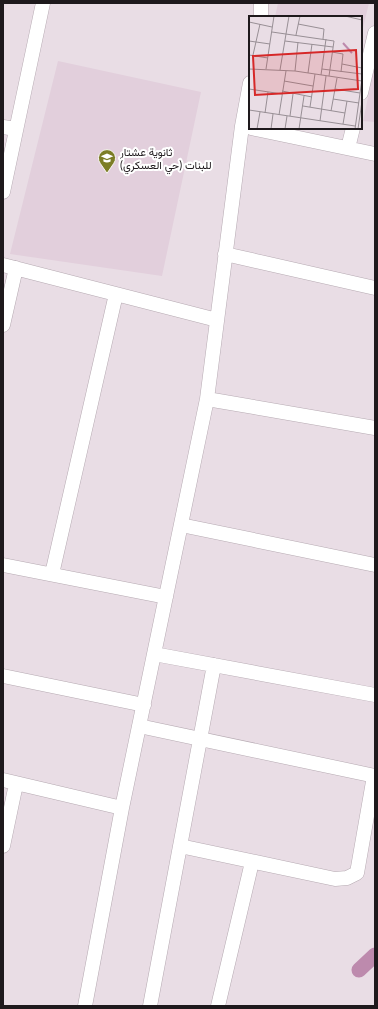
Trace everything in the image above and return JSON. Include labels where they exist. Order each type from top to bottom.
[{"type":"street","points":[[3,192],[10,128],[43,3]]},
{"type":"street","points":[[261,3],[261,16]]},
{"type":"street","points":[[362,89],[375,33]]},
{"type":"street","points":[[85,1006],[122,808],[207,399],[225,254],[248,127],[249,105]]},
{"type":"street","points":[[258,129],[375,154]]},
{"type":"street","points":[[348,148],[353,129]]},
{"type":"street","points":[[225,254],[375,288]]},
{"type":"street","points":[[3,325],[10,267],[217,320]]},
{"type":"street","points":[[52,574],[116,294]]},
{"type":"street","points":[[207,399],[375,428]]},
{"type":"street","points":[[181,525],[375,564]]},
{"type":"street","points":[[3,565],[166,597]]},
{"type":"street","points":[[154,654],[375,695]]},
{"type":"street","points":[[150,1006],[214,665]]},
{"type":"street","points":[[3,676],[144,705]]},
{"type":"street","points":[[139,726],[375,776],[357,873],[347,878],[335,880],[180,846]]},
{"type":"street","points":[[3,846],[10,782],[122,808]]},
{"type":"street","points":[[218,1006],[252,862]]},
{"type":"shaded area","points":[[278,3],[369,3],[362,32],[362,16],[275,16]]},
{"type":"shaded area","name":"ثانوية عشتار للبنات (حي العسكري)","points":[[58,61],[201,92],[162,276],[10,254]]},
{"type":"shaded area","points":[[375,65],[375,122],[363,121]]},
{"type":"waterway","points":[[359,970],[375,955]]},
{"type":"place","name":"ثانوية عشتار للبنات (حي العسكري)","points":[[107,173]]}]
